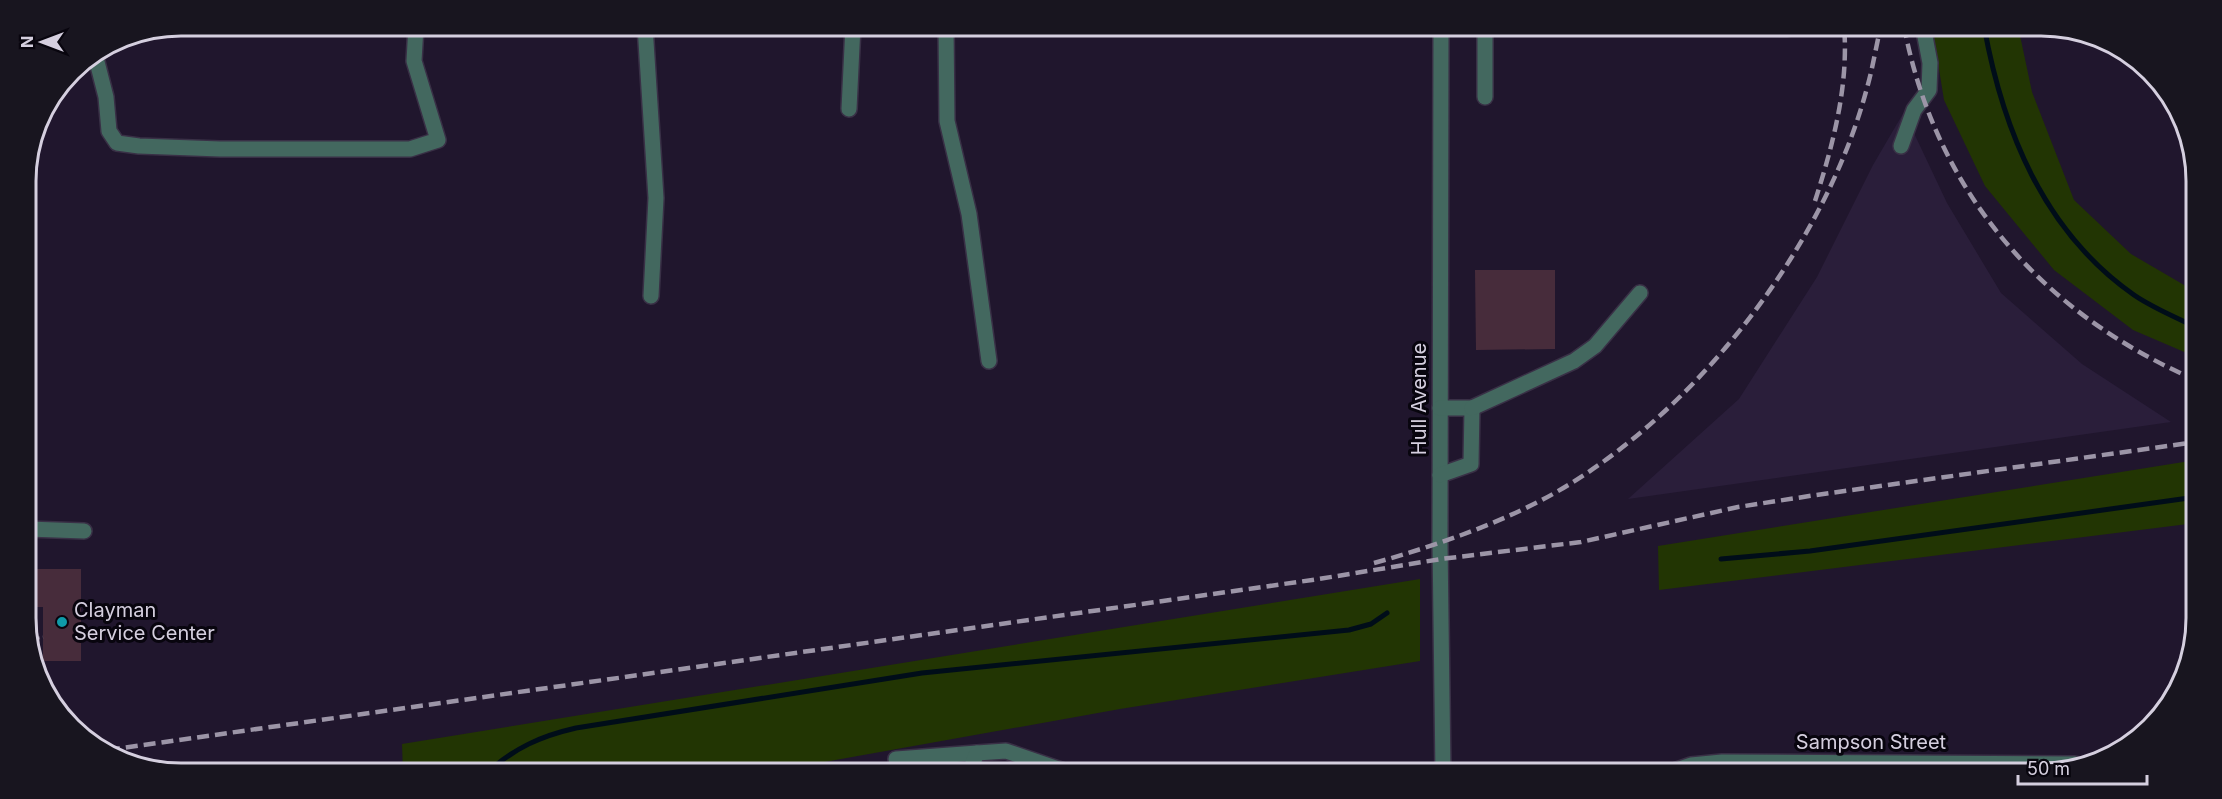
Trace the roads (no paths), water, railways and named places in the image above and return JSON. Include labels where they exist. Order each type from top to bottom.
[{"type":"street","points":[[97,63],[106,97],[110,131],[117,143],[220,149],[410,149],[438,140],[414,61],[415,36]]},
{"type":"street","points":[[646,36],[656,198],[651,296]]},
{"type":"street","points":[[849,109],[853,36]]},
{"type":"street","points":[[946,36],[947,121],[969,214],[989,361]]},
{"type":"street","name":"Hull Avenue","points":[[1441,36],[1440,476],[1443,763]]},
{"type":"street","points":[[1485,36],[1485,97]]},
{"type":"street","points":[[1901,146],[1914,111],[1929,90],[1930,63],[1925,36]]},
{"type":"street","points":[[1440,408],[1472,408],[1574,361],[1595,346],[1640,293]]},
{"type":"street","points":[[1440,476],[1471,464],[1472,408]]},
{"type":"street","points":[[36,529],[84,531]]},
{"type":"street","points":[[896,759],[1006,751],[1041,763]]},
{"type":"street","points":[[973,763],[977,753]]},
{"type":"street","points":[[921,763],[923,757]]},
{"type":"street","name":"Sampson Street","points":[[1712,763],[1898,763]]},
{"type":"waterway","points":[[1986,36],[1992,65],[2016,141],[2032,176],[2052,210],[2075,241],[2102,270],[2141,300],[2186,322]]},
{"type":"waterway","points":[[1721,559],[1810,551],[2186,498]]},
{"type":"waterway","points":[[498,763],[528,744],[576,728],[922,673],[1349,630],[1371,624],[1387,613]]},
{"type":"railway","points":[[1815,201],[1828,158],[1842,93],[1844,36]]},
{"type":"railway","points":[[1374,563],[1458,536],[1540,501],[1595,468],[1648,426],[1698,379],[1743,326],[1784,269],[1819,210],[1847,149],[1867,88],[1879,36]]},
{"type":"railway","points":[[1906,36],[1919,86],[1941,142],[1969,193],[2004,240],[2044,282],[2090,320],[2141,353],[2186,375]]},
{"type":"railway","points":[[118,749],[1319,579],[1441,559],[1581,542],[1738,507],[2186,443]]},
{"type":"place","name":"Clayman Service Center","points":[[62,622]]}]
